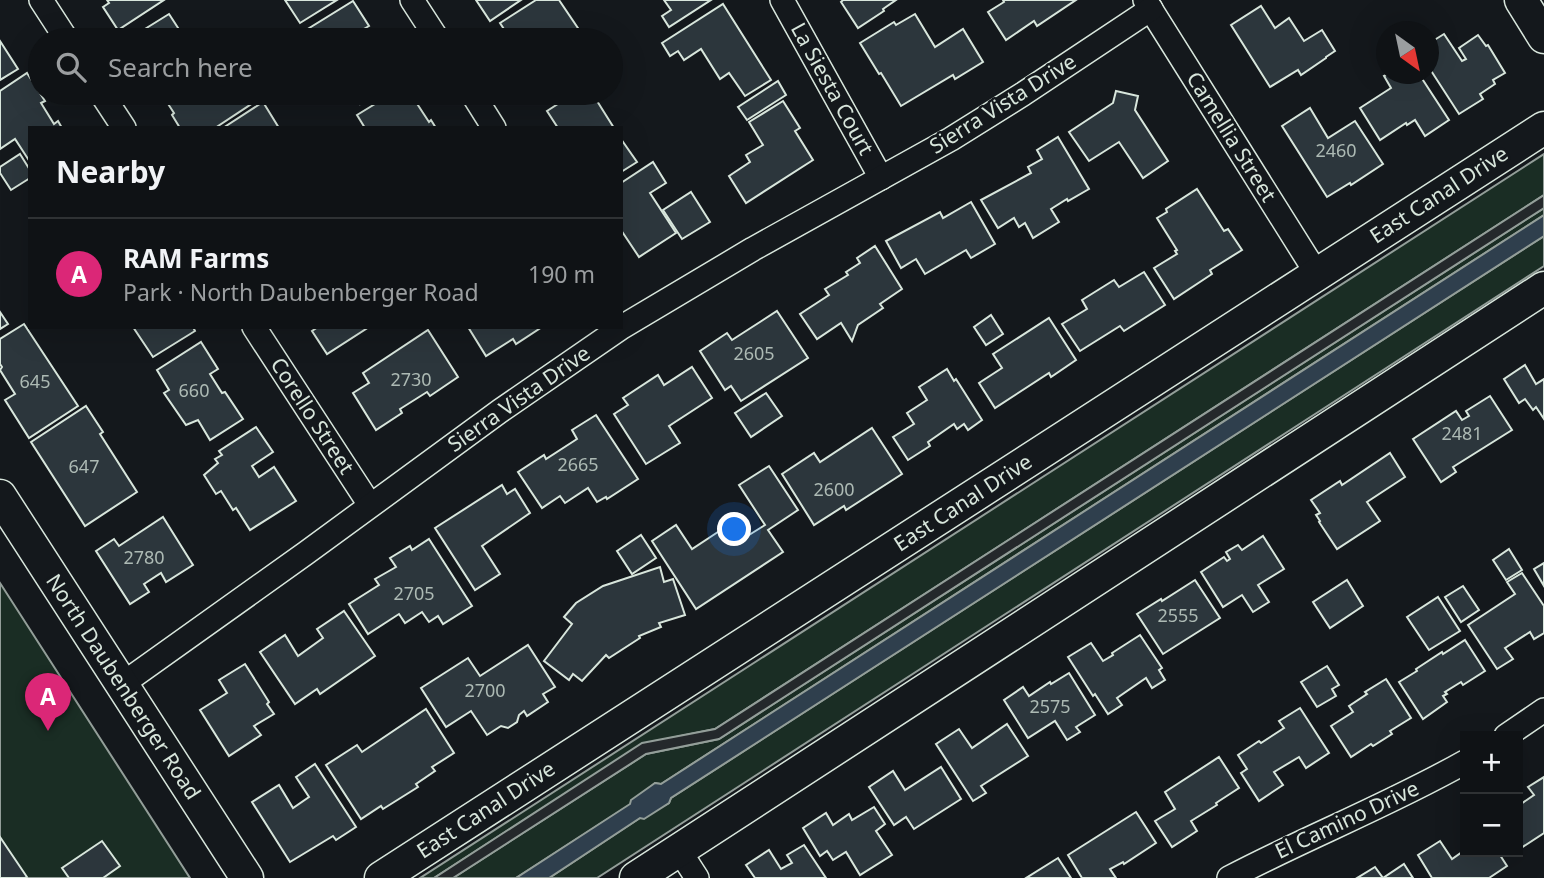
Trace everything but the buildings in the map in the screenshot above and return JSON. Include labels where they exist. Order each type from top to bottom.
[{"type":"main road","points":[[1521,0],[1544,37]]},
{"type":"main road","name":"East Canal Drive","points":[[381,878],[1544,128]]},
{"type":"main road","points":[[636,878],[1544,288]]},
{"type":"main road","name":"North Daubenberger Road","points":[[0,496],[247,878]]},
{"type":"street","points":[[41,0],[59,28]]},
{"type":"street","points":[[412,0],[430,28]]},
{"type":"street","name":"La Siesta Court","points":[[782,0],[881,178]]},
{"type":"street","name":"Sierra Vista Drive","points":[[623,325],[752,249],[951,139],[1013,101],[1148,5]]},
{"type":"street","name":"Camellia Street","points":[[1148,5],[1317,274]]},
{"type":"street","points":[[109,105],[123,126]]},
{"type":"street","points":[[480,105],[493,126]]},
{"type":"street","name":"Corello Street","points":[[255,329],[370,505]]},
{"type":"street","name":"Sierra Vista Drive","points":[[121,685],[618,329]]},
{"type":"street","points":[[1513,731],[1544,710]]},
{"type":"street","name":"El Camino Drive","points":[[1229,878],[1383,805],[1460,764]]},
{"type":"street","points":[[679,850],[697,878]]},
{"type":"green space","points":[[1544,154],[1544,195],[715,729],[642,744],[434,878],[420,878]]},
{"type":"green space","points":[[1544,208],[1544,215],[661,784],[655,783],[631,804],[516,878],[453,878],[646,754],[719,739]]},
{"type":"green space","points":[[1544,236],[1544,266],[597,878],[549,878],[640,818],[669,803],[671,798]]},
{"type":"green space","points":[[0,583],[190,878],[0,878]]},
{"type":"shaded area","points":[[1544,195],[1544,208],[719,739],[646,754],[453,878],[434,878],[642,743],[715,729]]},
{"type":"water","points":[[1544,215],[1544,236],[671,798],[669,803],[644,819],[640,818],[549,878],[516,878],[630,804],[631,800],[655,783],[661,784]]},
{"type":"place","name":"RAM Farms","points":[[48,731]]}]
